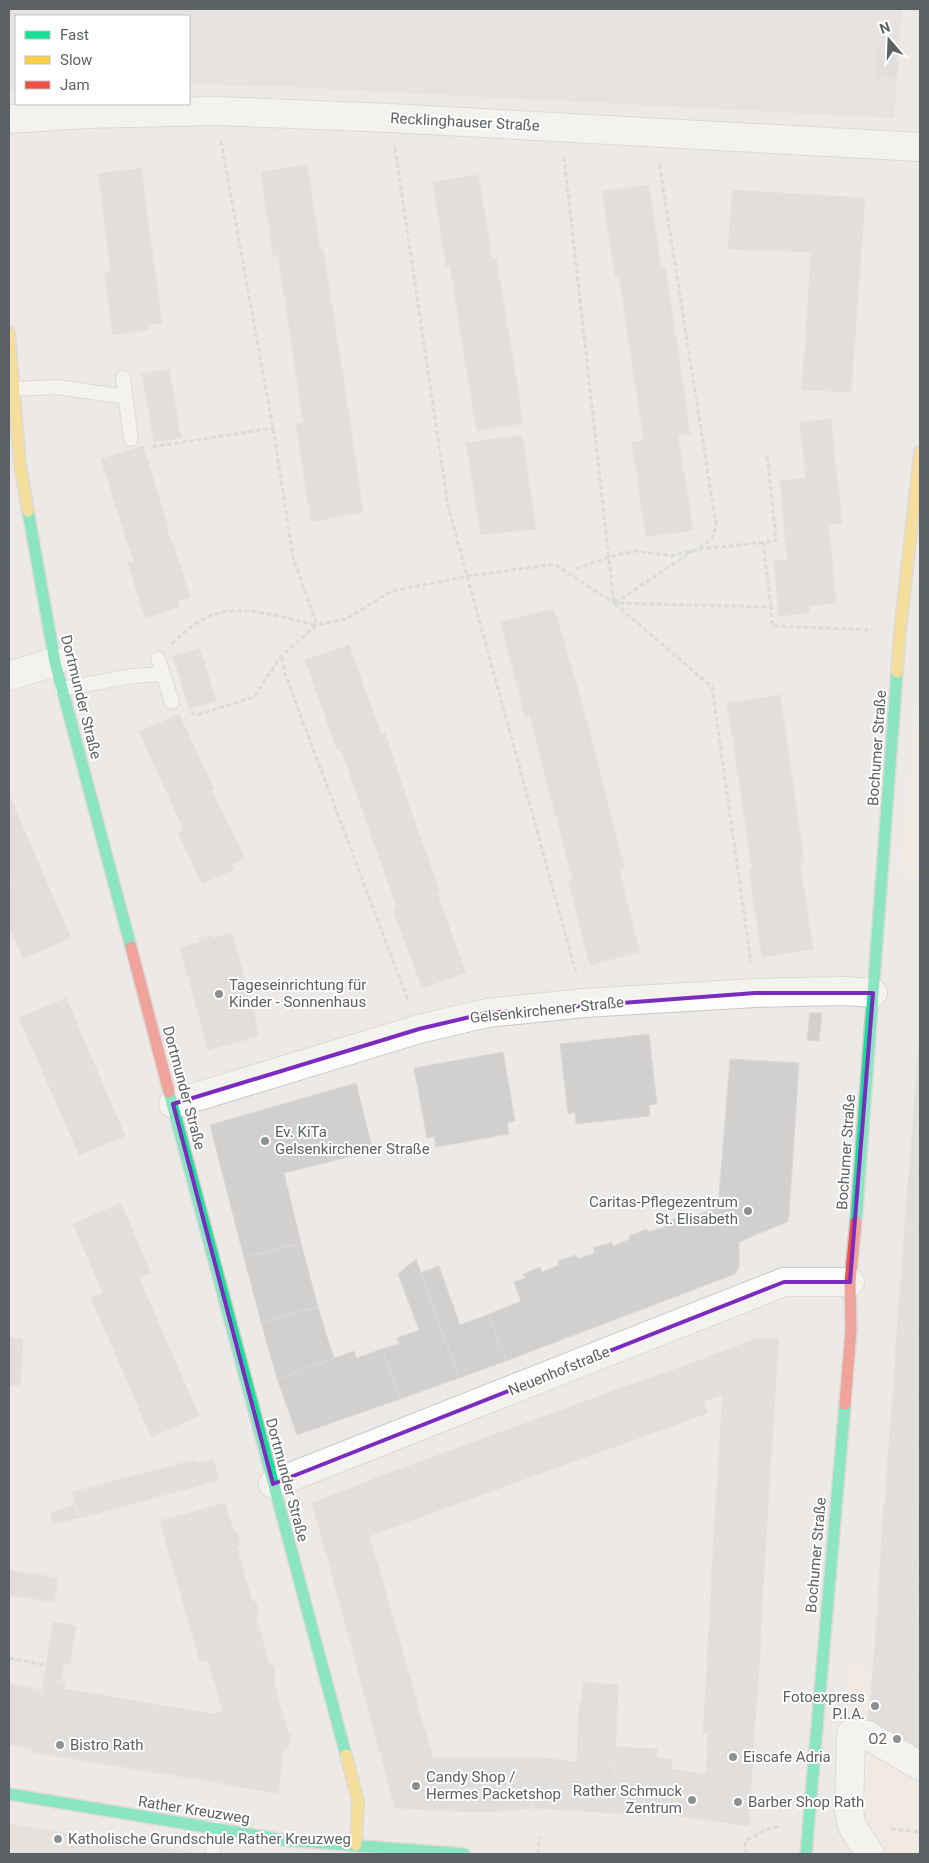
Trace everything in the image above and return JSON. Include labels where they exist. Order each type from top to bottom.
[{"type":"street","name":"Recklinghauser Straße","points":[[9,119],[86,114],[216,111],[560,126],[920,147]]},
{"type":"street","name":"Dortmunder Straße","points":[[9,333],[20,464],[55,662],[358,1801],[361,1848]]},
{"type":"street","name":"Bochumer Straße","points":[[806,1854],[850,1340],[850,1282],[854,1250],[900,631],[913,576],[920,452]]},
{"type":"street","points":[[9,676],[55,662]]},
{"type":"street","name":"Gelsenkirchener Straße","points":[[173,1104],[419,1029],[487,1013],[584,1003],[755,993],[843,991],[873,993]]},
{"type":"street","name":"Neuenhofstraße","points":[[273,1484],[784,1282],[850,1282]]},
{"type":"street","points":[[870,1854],[852,1826],[849,1812],[851,1734],[868,1735],[920,1766]]},
{"type":"street","name":"Rather Kreuzweg","points":[[9,1794],[284,1840],[361,1848],[464,1854]]},
{"type":"lane","points":[[123,378],[131,439]]},
{"type":"lane","points":[[14,389],[57,387],[126,397]]},
{"type":"lane","points":[[158,658],[172,702]]},
{"type":"lane","points":[[62,689],[132,676],[163,674]]},
{"type":"lane","points":[[213,1854],[215,1828]]},
{"type":"path","points":[[216,111],[273,428],[293,558],[317,625]]},
{"type":"path","points":[[390,118],[448,506],[469,576],[584,1003]]},
{"type":"path","points":[[560,126],[614,603]]},
{"type":"path","points":[[614,603],[712,539],[716,525],[654,131]]},
{"type":"path","points":[[131,439],[145,441],[152,447],[273,428]]},
{"type":"path","points":[[576,569],[609,556],[635,551],[671,556],[696,550],[776,540],[767,453]]},
{"type":"path","points":[[763,542],[772,626],[900,631]]},
{"type":"path","points":[[158,658],[185,630],[215,614],[235,610],[261,612],[317,625],[346,619],[392,591],[469,576],[554,564],[614,603],[712,687],[755,993]]},
{"type":"path","points":[[614,603],[771,607]]},
{"type":"path","points":[[172,702],[197,715],[254,697],[281,656],[317,625]]},
{"type":"path","points":[[281,656],[284,674],[419,1029]]},
{"type":"path","points":[[9,1658],[45,1664]]},
{"type":"path","points":[[538,1837],[538,1854]]},
{"type":"highlighted area","points":[[755,993],[873,993],[850,1282],[784,1282],[273,1484],[173,1104],[419,1029],[487,1013]]},
{"type":"shaded area","points":[[9,9],[902,9],[894,118],[293,87],[190,84],[190,15],[15,15],[15,89],[9,90]]},
{"type":"shaded area","points":[[920,694],[920,876],[898,874]]},
{"type":"shaded area","points":[[851,1662],[920,1701],[920,1854],[852,1854],[837,1824]]},
{"type":"shaded area","name":"Katholische Grundschule Rather Kreuzweg","points":[[9,1824],[205,1854],[9,1854]]},
{"type":"building","points":[[877,51],[895,52],[895,62],[898,62],[897,79],[875,78]]},
{"type":"building","points":[[307,165],[320,249],[273,256],[261,172]]},
{"type":"building","points":[[141,168],[152,251],[109,257],[98,174]]},
{"type":"building","points":[[478,175],[492,258],[446,266],[433,182]]},
{"type":"building","points":[[649,185],[661,268],[615,275],[602,191]]},
{"type":"building","points":[[733,190],[865,198],[851,392],[802,390],[811,256],[813,252],[728,249]]},
{"type":"building","points":[[323,249],[336,332],[291,339],[278,256]]},
{"type":"building","points":[[152,251],[162,323],[148,325],[149,330],[113,335],[105,273],[111,272],[109,257]]},
{"type":"building","points":[[496,258],[510,341],[463,348],[450,265]]},
{"type":"building","points":[[665,267],[678,351],[631,357],[619,274]]},
{"type":"building","points":[[336,332],[349,415],[303,422],[291,339]]},
{"type":"building","points":[[510,341],[523,423],[477,431],[463,348]]},
{"type":"building","points":[[678,351],[690,434],[644,440],[631,357]]},
{"type":"building","points":[[169,369],[181,438],[154,442],[142,374]]},
{"type":"building","points":[[349,415],[363,512],[311,522],[296,424]]},
{"type":"building","points":[[831,419],[836,468],[805,471],[800,422]]},
{"type":"building","points":[[522,435],[536,529],[481,535],[466,443]]},
{"type":"building","points":[[678,436],[693,530],[646,537],[632,442]]},
{"type":"building","points":[[143,446],[168,526],[126,539],[101,459]]},
{"type":"building","points":[[836,468],[842,523],[828,525],[829,530],[785,535],[780,481],[805,478],[805,471]]},
{"type":"building","points":[[166,526],[171,543],[173,542],[190,597],[178,601],[179,607],[145,618],[128,563],[134,562],[126,539]]},
{"type":"building","points":[[829,530],[836,603],[809,606],[810,613],[779,616],[774,561],[788,559],[785,535]]},
{"type":"building","points":[[554,609],[582,703],[525,717],[501,622]]},
{"type":"building","points":[[349,645],[381,734],[337,750],[305,660]]},
{"type":"building","points":[[200,648],[216,701],[189,709],[173,656]]},
{"type":"building","points":[[780,695],[792,778],[740,786],[727,703]]},
{"type":"building","points":[[582,703],[603,785],[551,798],[530,715]]},
{"type":"building","points":[[179,714],[214,789],[174,808],[139,732]]},
{"type":"building","points":[[385,733],[412,814],[369,829],[341,749]]},
{"type":"building","points":[[792,778],[804,862],[752,870],[740,786]]},
{"type":"building","points":[[603,785],[624,867],[573,880],[551,798]]},
{"type":"building","points":[[212,791],[245,858],[232,864],[234,869],[202,884],[178,833],[184,830],[174,808]]},
{"type":"building","points":[[11,799],[41,869],[9,882],[9,800]]},
{"type":"building","points":[[412,814],[440,892],[397,907],[369,829]]},
{"type":"building","points":[[800,862],[813,949],[762,957],[749,870]]},
{"type":"building","points":[[619,868],[640,952],[590,965],[568,881]]},
{"type":"building","points":[[41,869],[71,938],[23,958],[9,925],[9,882]]},
{"type":"building","points":[[437,893],[466,973],[422,988],[393,909]]},
{"type":"building","points":[[232,933],[253,1009],[201,1023],[180,948],[200,942],[199,938],[212,935],[213,938]]},
{"type":"building","points":[[66,998],[95,1066],[49,1086],[19,1018]]},
{"type":"building","points":[[253,1009],[259,1036],[208,1050],[201,1023]]},
{"type":"building","points":[[810,1013],[822,1013],[819,1041],[807,1040]]},
{"type":"building","points":[[649,1034],[657,1104],[649,1105],[650,1116],[576,1124],[575,1113],[568,1114],[560,1044]]},
{"type":"building","points":[[919,1036],[920,1121],[913,1121]]},
{"type":"building","points":[[503,1052],[515,1121],[507,1123],[509,1134],[436,1147],[434,1137],[427,1138],[414,1068]]},
{"type":"building","name":"Caritas-Pflegezentrum St. Elisabeth","points":[[730,1059],[799,1063],[789,1216],[787,1222],[739,1242],[739,1267],[735,1274],[506,1361],[489,1314],[521,1301],[514,1282],[525,1278],[523,1274],[540,1267],[542,1272],[559,1265],[558,1261],[576,1255],[578,1259],[595,1253],[593,1248],[612,1242],[613,1246],[630,1239],[629,1236],[647,1229],[648,1232],[665,1227],[664,1223],[682,1216],[684,1220],[718,1207]]},
{"type":"building","points":[[95,1066],[125,1136],[79,1155],[49,1086]]},
{"type":"building","points":[[356,1083],[373,1151],[284,1173],[301,1243],[244,1258],[210,1125]]},
{"type":"building","points":[[913,1121],[920,1121],[920,1172],[909,1172]]},
{"type":"building","points":[[909,1172],[920,1172],[920,1226],[905,1225]]},
{"type":"building","points":[[121,1203],[151,1273],[103,1293],[73,1224]]},
{"type":"building","points":[[905,1225],[920,1226],[920,1280],[901,1278]]},
{"type":"building","points":[[301,1243],[318,1307],[261,1322],[244,1258]]},
{"type":"building","points":[[416,1259],[459,1378],[400,1399],[382,1349],[399,1344],[397,1338],[419,1330],[398,1274]]},
{"type":"building","points":[[439,1266],[460,1325],[489,1314],[506,1361],[459,1378],[420,1273]]},
{"type":"building","points":[[139,1278],[169,1347],[121,1367],[91,1298]]},
{"type":"building","points":[[901,1278],[920,1280],[920,1331],[897,1329]]},
{"type":"building","points":[[318,1307],[334,1359],[277,1379],[261,1322]]},
{"type":"building","points":[[897,1329],[920,1331],[920,1395],[893,1393]]},
{"type":"building","points":[[9,1338],[23,1339],[20,1385],[9,1385]]},
{"type":"building","points":[[757,1338],[779,1338],[774,1408],[722,1405],[723,1395],[703,1401],[690,1364]]},
{"type":"building","points":[[169,1347],[199,1416],[151,1437],[121,1367]]},
{"type":"building","points":[[382,1349],[400,1399],[297,1435],[277,1379],[354,1351],[357,1358]]},
{"type":"building","points":[[690,1364],[708,1413],[631,1441],[613,1391]]},
{"type":"building","points":[[613,1391],[631,1441],[555,1468],[537,1419]]},
{"type":"building","points":[[893,1393],[920,1395],[920,1444],[889,1442]]},
{"type":"building","points":[[722,1405],[774,1408],[769,1490],[717,1487]]},
{"type":"building","points":[[537,1419],[555,1468],[478,1496],[460,1447]]},
{"type":"building","points":[[889,1442],[920,1444],[920,1507],[885,1504]]},
{"type":"building","points":[[460,1447],[478,1496],[402,1524],[384,1475]]},
{"type":"building","points":[[213,1459],[219,1480],[201,1484],[196,1463]]},
{"type":"building","points":[[195,1460],[202,1485],[79,1518],[72,1492]]},
{"type":"building","points":[[384,1475],[402,1524],[370,1536],[375,1555],[330,1568],[312,1503]]},
{"type":"building","points":[[717,1487],[769,1490],[764,1572],[712,1569]]},
{"type":"building","points":[[225,1503],[234,1532],[237,1531],[239,1538],[240,1545],[237,1547],[244,1574],[180,1592],[160,1521]]},
{"type":"building","points":[[74,1505],[78,1518],[53,1524],[50,1513]]},
{"type":"building","points":[[884,1505],[917,1507],[911,1587],[920,1588],[918,1618],[877,1614]]},
{"type":"building","points":[[917,1507],[920,1507],[920,1588],[911,1587]]},
{"type":"building","points":[[375,1555],[398,1635],[352,1648],[330,1568]]},
{"type":"building","points":[[712,1569],[764,1572],[760,1654],[708,1650]]},
{"type":"building","points":[[9,1570],[58,1578],[54,1602],[9,1595]]},
{"type":"building","points":[[244,1574],[253,1602],[256,1601],[259,1615],[256,1616],[264,1645],[200,1662],[180,1592]]},
{"type":"building","points":[[877,1615],[920,1618],[920,1674],[873,1671]]},
{"type":"building","points":[[53,1622],[76,1626],[70,1664],[64,1663],[61,1682],[44,1679]]},
{"type":"building","points":[[398,1635],[420,1714],[373,1727],[352,1648]]},
{"type":"building","points":[[264,1645],[269,1664],[272,1663],[276,1677],[273,1678],[278,1696],[223,1712],[208,1660]]},
{"type":"building","points":[[708,1650],[760,1654],[754,1736],[703,1733]]},
{"type":"building","points":[[873,1671],[920,1674],[920,1757],[868,1725]]},
{"type":"building","points":[[44,1679],[65,1682],[64,1689],[97,1694],[86,1761],[32,1752]]},
{"type":"building","points":[[583,1682],[618,1685],[615,1761],[582,1760],[582,1762],[577,1762],[579,1703],[582,1703]]},
{"type":"building","points":[[9,1684],[42,1690],[32,1748],[9,1744]]},
{"type":"building","points":[[97,1694],[158,1705],[147,1771],[86,1761]]},
{"type":"building","points":[[278,1696],[288,1734],[291,1733],[288,1749],[284,1749],[278,1794],[203,1780],[214,1714]]},
{"type":"building","points":[[158,1705],[214,1714],[203,1780],[147,1771]]},
{"type":"building","points":[[420,1714],[433,1757],[451,1758],[449,1811],[395,1808],[373,1727]]},
{"type":"building","points":[[708,1733],[754,1736],[749,1826],[669,1815],[672,1769],[706,1774]]},
{"type":"building","points":[[616,1747],[657,1749],[657,1758],[672,1759],[669,1815],[614,1813]]},
{"type":"building","points":[[535,1757],[577,1762],[582,1762],[582,1760],[615,1761],[614,1813],[532,1808]]},
{"type":"building","points":[[535,1757],[532,1808],[492,1812],[449,1811],[451,1758]]},
{"type":"traffic: fast","points":[[28,511],[55,662],[131,947]]},
{"type":"traffic: fast","points":[[856,1222],[897,672]]},
{"type":"traffic: fast","points":[[169,1092],[346,1755]]},
{"type":"traffic: fast","points":[[806,1854],[845,1404]]},
{"type":"traffic: fast","points":[[9,1794],[284,1840],[464,1854]]},
{"type":"traffic: slow","points":[[9,333],[20,464],[28,511]]},
{"type":"traffic: slow","points":[[897,672],[920,452]]},
{"type":"traffic: slow","points":[[346,1755],[358,1801],[356,1845]]},
{"type":"traffic: jam","points":[[131,947],[169,1092]]},
{"type":"traffic: jam","points":[[845,1404],[851,1330],[850,1282],[856,1222]]},
{"type":"place","name":"Tageseinrichtung für Kinder - Sonnenhaus","points":[[219,994]]},
{"type":"place","name":"Ev. KiTa Gelsenkirchener Straße","points":[[265,1141]]},
{"type":"place","name":"Caritas-Pflegezentrum St. Elisabeth","points":[[748,1211]]},
{"type":"place","name":"Fotoexpress P.I.A.","points":[[875,1706]]},
{"type":"place","name":"O2","points":[[897,1739]]},
{"type":"place","name":"Bistro Rath","points":[[60,1745]]},
{"type":"place","name":"Eiscafe Adria","points":[[733,1757]]},
{"type":"place","name":"Candy Shop / Hermes Packetshop","points":[[416,1786]]},
{"type":"place","name":"Rather Schmuck Zentrum","points":[[692,1800]]},
{"type":"place","name":"Barber Shop Rath","points":[[738,1802]]},
{"type":"place","name":"Katholische Grundschule Rather Kreuzweg","points":[[58,1839]]}]
